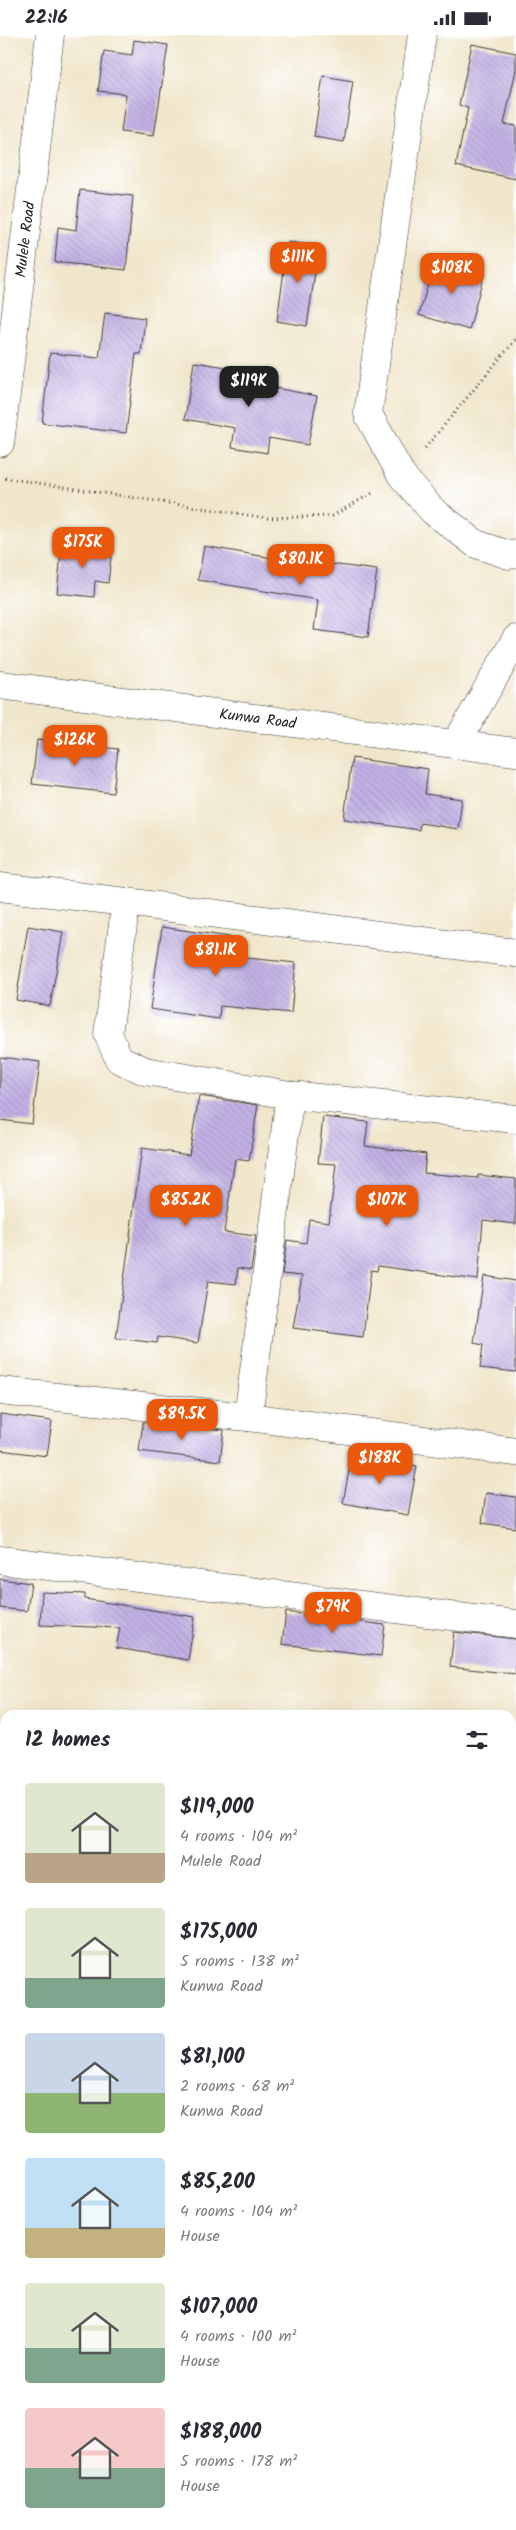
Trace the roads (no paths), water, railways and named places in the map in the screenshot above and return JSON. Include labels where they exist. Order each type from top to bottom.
[{"type":"street","name":"Mulele Road","points":[[0,443],[50,35]]},
{"type":"street","points":[[422,35],[368,415],[402,476],[433,511],[476,544],[509,555],[516,554]]},
{"type":"street","points":[[456,744],[516,639]]},
{"type":"street","name":"Kunwa Road","points":[[0,685],[516,752]]},
{"type":"street","points":[[0,887],[516,953]]},
{"type":"street","points":[[126,902],[108,1034],[119,1059],[145,1071],[290,1095],[516,1119]]},
{"type":"street","points":[[248,1417],[290,1095]]},
{"type":"street","points":[[0,1391],[248,1417],[516,1452]]},
{"type":"street","points":[[0,1560],[516,1624]]}]
